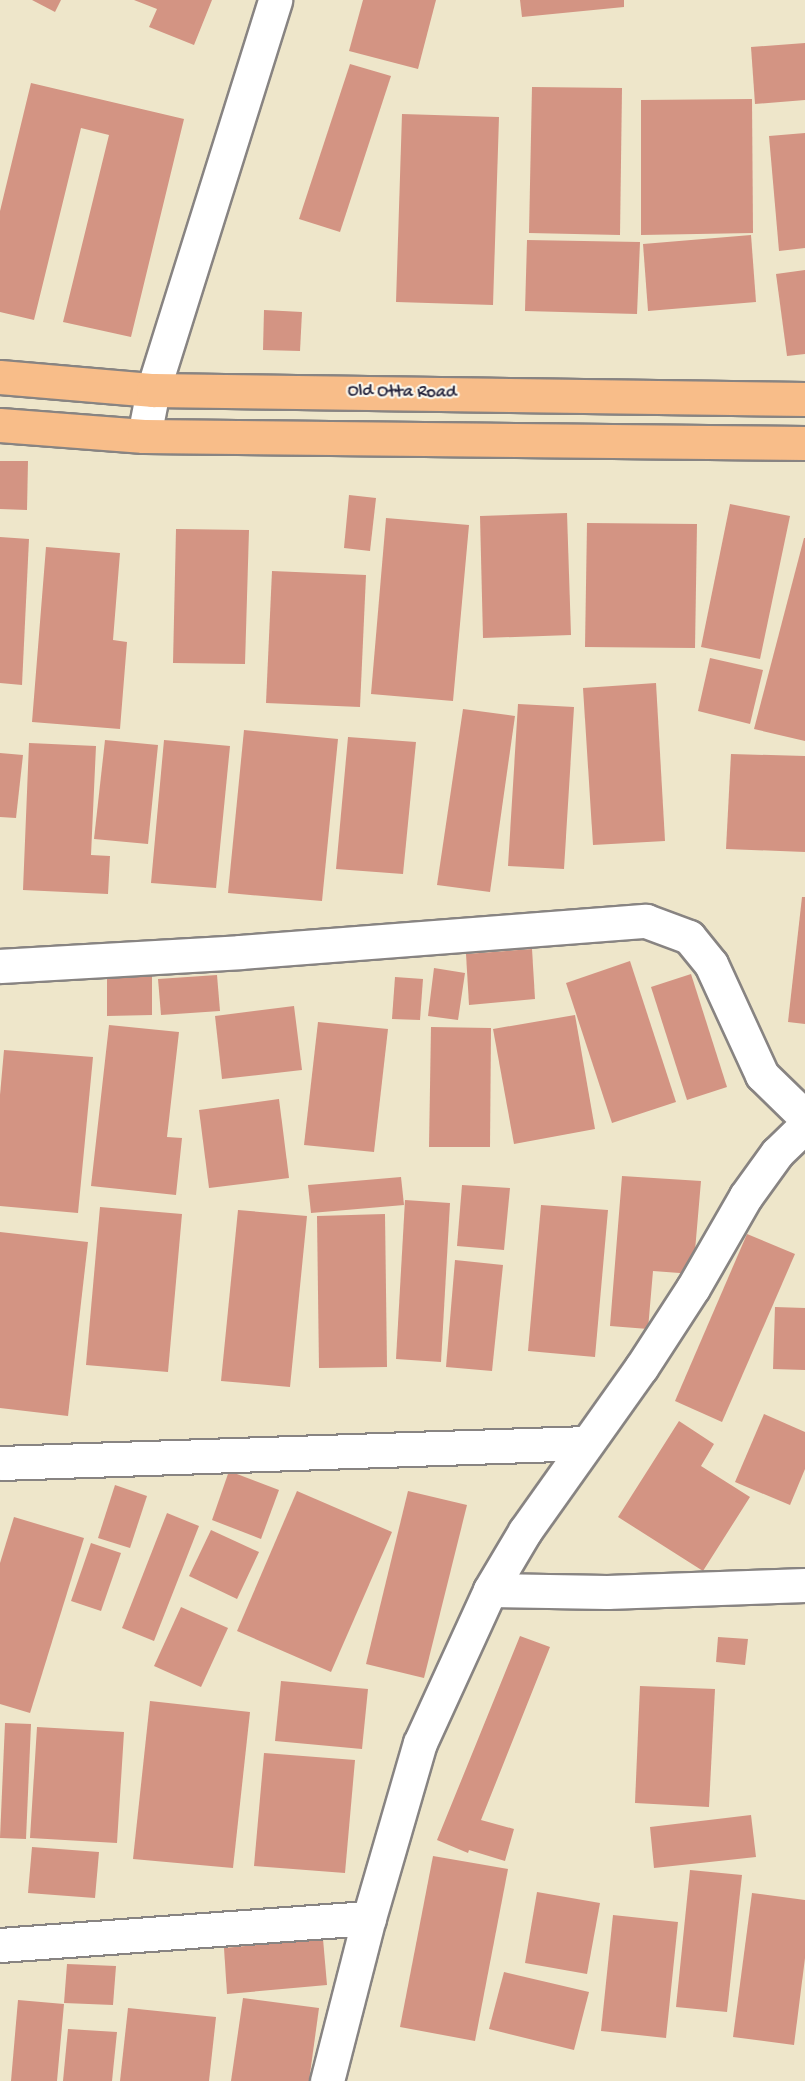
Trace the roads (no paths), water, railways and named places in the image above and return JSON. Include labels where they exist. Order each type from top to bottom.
[{"type":"main road","name":"Old Otta Road","points":[[0,377],[153,390],[805,399]]},
{"type":"main road","points":[[0,425],[144,436],[805,443]]},
{"type":"street","points":[[144,436],[153,390],[275,0]]},
{"type":"street","points":[[0,966],[240,952],[646,921],[689,938],[711,964],[762,1075],[805,1117]]},
{"type":"street","points":[[327,2081],[369,1918],[420,1743],[490,1590],[525,1531],[680,1308],[752,1187],[777,1153],[805,1126]]},
{"type":"street","points":[[0,1463],[586,1443]]},
{"type":"street","points":[[490,1590],[619,1592],[805,1585]]},
{"type":"street","points":[[0,1945],[369,1918]]}]
